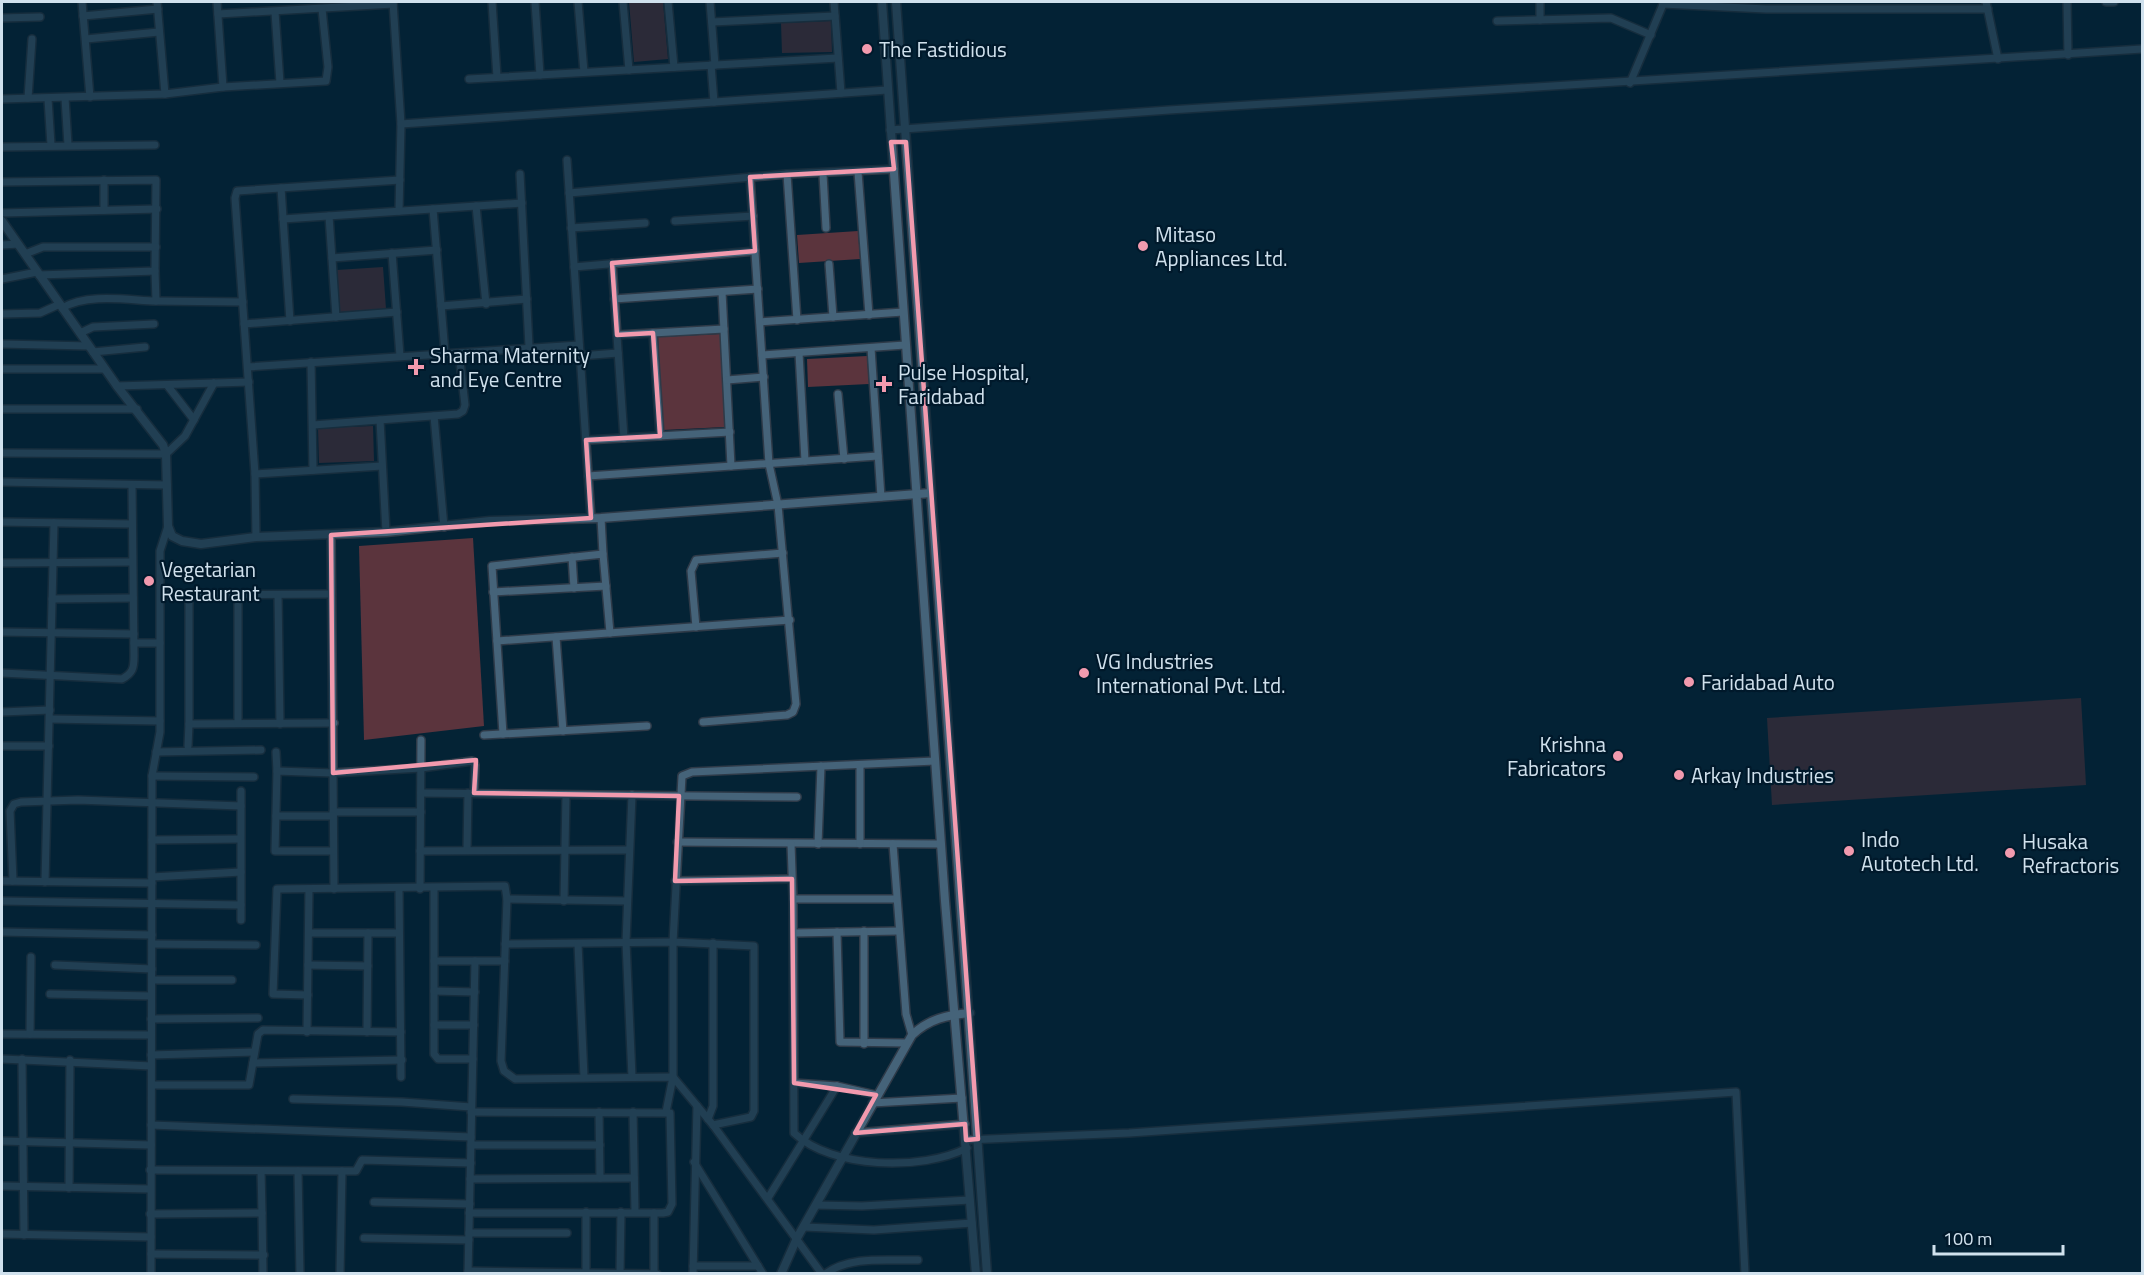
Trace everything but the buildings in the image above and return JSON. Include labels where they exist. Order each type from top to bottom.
[{"type":"street","points":[[82,2],[90,97]]},
{"type":"street","points":[[217,2],[223,87]]},
{"type":"street","points":[[492,2],[498,77]]},
{"type":"street","points":[[535,2],[540,75]]},
{"type":"street","points":[[578,2],[584,72]]},
{"type":"street","points":[[623,2],[629,70]]},
{"type":"street","points":[[668,2],[674,67]]},
{"type":"street","points":[[710,2],[714,102]]},
{"type":"street","points":[[834,2],[841,93]]},
{"type":"street","points":[[882,2],[953,1014],[976,1274]]},
{"type":"street","points":[[896,2],[987,1274]]},
{"type":"street","points":[[1540,2],[1540,20]]},
{"type":"street","points":[[2067,2],[2068,55]]},
{"type":"street","points":[[2106,2],[2114,2]]},
{"type":"street","points":[[218,14],[393,3],[401,124],[399,211]]},
{"type":"street","points":[[1630,83],[1664,3],[1987,5],[1998,59]]},
{"type":"street","points":[[83,16],[157,5],[165,94]]},
{"type":"street","points":[[2,99],[165,94],[223,87],[326,81],[328,67],[322,9]]},
{"type":"street","points":[[275,12],[280,83]]},
{"type":"street","points":[[2,18],[40,16]]},
{"type":"street","points":[[712,22],[835,16]]},
{"type":"street","points":[[1497,21],[1611,18],[1651,35]]},
{"type":"street","points":[[86,39],[159,32]]},
{"type":"street","points":[[28,98],[32,39]]},
{"type":"street","points":[[890,130],[1180,109],[1630,83],[2142,49]]},
{"type":"street","points":[[469,79],[838,58]]},
{"type":"street","points":[[401,124],[887,90]]},
{"type":"street","points":[[65,98],[68,145]]},
{"type":"street","points":[[48,99],[51,145]]},
{"type":"street","points":[[891,142],[906,142]]},
{"type":"street","points":[[2,147],[155,145]]},
{"type":"street","points":[[567,160],[588,476],[603,554],[610,633]]},
{"type":"street","points":[[569,193],[787,174],[894,169]]},
{"type":"street","points":[[858,172],[868,315]]},
{"type":"street","points":[[520,174],[529,346]]},
{"type":"street","points":[[787,174],[797,320]]},
{"type":"street","points":[[824,174],[826,228]]},
{"type":"street","points":[[703,722],[787,715],[793,712],[796,704],[778,505],[770,464],[750,177]]},
{"type":"street","points":[[104,180],[104,210]]},
{"type":"street","points":[[2,182],[155,180],[156,301]]},
{"type":"street","points":[[256,537],[255,474],[235,198],[237,191],[400,180]]},
{"type":"street","points":[[281,188],[291,321]]},
{"type":"street","points":[[283,219],[522,203]]},
{"type":"street","points":[[476,206],[486,304]]},
{"type":"street","points":[[433,209],[445,353]]},
{"type":"street","points":[[2,213],[157,210]]},
{"type":"street","points":[[329,216],[336,317]]},
{"type":"street","points":[[675,221],[753,216]]},
{"type":"street","points":[[2,221],[117,386],[158,437],[166,454],[168,526],[160,551],[160,721],[152,776],[151,1274]]},
{"type":"street","points":[[572,228],[645,223]]},
{"type":"street","points":[[2,245],[18,244]]},
{"type":"street","points":[[24,254],[43,247],[156,247]]},
{"type":"street","points":[[332,258],[437,250]]},
{"type":"street","points":[[574,267],[755,251]]},
{"type":"street","points":[[392,253],[400,356]]},
{"type":"street","points":[[612,263],[624,438]]},
{"type":"street","points":[[830,264],[834,317]]},
{"type":"street","points":[[2,279],[38,273],[154,271]]},
{"type":"street","points":[[614,299],[758,289]]},
{"type":"street","points":[[722,291],[731,466]]},
{"type":"street","points":[[441,306],[527,299]]},
{"type":"street","points":[[2,314],[40,313],[85,300],[243,302]]},
{"type":"street","points":[[244,324],[397,312]]},
{"type":"street","points":[[760,322],[903,312]]},
{"type":"street","points":[[80,333],[93,327],[154,324]]},
{"type":"street","points":[[617,335],[724,329]]},
{"type":"street","points":[[653,333],[660,436]]},
{"type":"street","points":[[2,344],[91,349],[145,347]]},
{"type":"street","points":[[248,367],[529,346],[579,345]]},
{"type":"street","points":[[762,356],[905,345]]},
{"type":"street","points":[[872,348],[881,497]]},
{"type":"street","points":[[313,424],[458,414],[464,411],[465,405],[459,352]]},
{"type":"street","points":[[580,356],[618,353]]},
{"type":"street","points":[[799,353],[805,461]]},
{"type":"street","points":[[311,363],[313,470]]},
{"type":"street","points":[[2,369],[105,369]]},
{"type":"street","points":[[727,380],[764,377]]},
{"type":"street","points":[[117,386],[249,382]]},
{"type":"street","points":[[2,453],[166,454],[181,441],[214,383]]},
{"type":"street","points":[[167,385],[194,420]]},
{"type":"street","points":[[838,394],[844,459]]},
{"type":"street","points":[[2,409],[137,409]]},
{"type":"street","points":[[434,416],[444,527]]},
{"type":"street","points":[[380,420],[386,532]]},
{"type":"street","points":[[586,440],[730,432]]},
{"type":"street","points":[[588,476],[879,456]]},
{"type":"street","points":[[255,474],[382,466]]},
{"type":"street","points":[[2,482],[167,485]]},
{"type":"street","points":[[2,673],[122,679],[130,674],[134,667],[132,485]]},
{"type":"street","points":[[168,526],[172,536],[182,542],[201,544],[256,537],[386,532],[490,521],[596,518],[931,493]]},
{"type":"street","points":[[2,522],[132,524]]},
{"type":"street","points":[[45,882],[54,523]]},
{"type":"street","points":[[331,535],[334,889]]},
{"type":"street","points":[[696,627],[691,571],[696,560],[783,553]]},
{"type":"street","points":[[503,734],[491,570],[496,563],[603,554]]},
{"type":"street","points":[[572,557],[574,588]]},
{"type":"street","points":[[2,563],[132,562]]},
{"type":"street","points":[[493,592],[606,586]]},
{"type":"street","points":[[167,595],[331,594]]},
{"type":"street","points":[[238,595],[238,723]]},
{"type":"street","points":[[278,595],[280,723]]},
{"type":"street","points":[[188,746],[189,596]]},
{"type":"street","points":[[52,598],[133,598]]},
{"type":"street","points":[[497,641],[790,620]]},
{"type":"street","points":[[2,632],[134,634]]},
{"type":"street","points":[[556,637],[562,731]]},
{"type":"street","points":[[134,643],[160,644]]},
{"type":"street","points":[[2,712],[50,710]]},
{"type":"street","points":[[50,720],[160,721]]},
{"type":"street","points":[[189,723],[334,723]]},
{"type":"street","points":[[484,735],[646,726]]},
{"type":"street","points":[[420,889],[421,740]]},
{"type":"street","points":[[2,746],[49,746]]},
{"type":"street","points":[[156,752],[261,750]]},
{"type":"street","points":[[276,752],[275,851],[333,851]]},
{"type":"street","points":[[666,1112],[673,1077],[673,942],[679,796],[682,776],[692,772],[935,761]]},
{"type":"street","points":[[277,771],[333,773],[421,768],[475,762],[467,850]]},
{"type":"street","points":[[860,765],[860,844]]},
{"type":"street","points":[[818,844],[821,766]]},
{"type":"street","points":[[152,776],[254,777]]},
{"type":"street","points":[[241,791],[241,920]]},
{"type":"street","points":[[421,793],[797,797]]},
{"type":"street","points":[[564,901],[566,795]]},
{"type":"street","points":[[632,795],[626,942],[632,1077]]},
{"type":"street","points":[[13,881],[10,811],[14,804],[48,801],[241,806]]},
{"type":"street","points":[[276,816],[421,812]]},
{"type":"street","points":[[152,840],[240,839]]},
{"type":"street","points":[[677,842],[941,844]]},
{"type":"street","points":[[791,844],[794,933],[794,1132],[803,1141],[842,1158],[864,1163],[947,1158],[966,1144],[978,1139],[1118,1134],[1736,1092],[1745,1274]]},
{"type":"street","points":[[893,844],[907,1020],[912,1035]]},
{"type":"street","points":[[420,850],[629,850]]},
{"type":"street","points":[[2,881],[152,880],[241,872]]},
{"type":"street","points":[[675,881],[792,879]]},
{"type":"street","points":[[308,995],[273,994],[275,894],[277,889],[399,890],[505,886],[507,899],[501,1061],[504,1071],[515,1079],[673,1077]]},
{"type":"street","points":[[434,888],[435,1057],[473,1059]]},
{"type":"street","points":[[307,1032],[309,890]]},
{"type":"street","points":[[399,890],[401,1077]]},
{"type":"street","points":[[507,899],[627,901]]},
{"type":"street","points":[[793,899],[896,899]]},
{"type":"street","points":[[2,901],[241,905]]},
{"type":"street","points":[[864,931],[864,1044]]},
{"type":"street","points":[[794,933],[899,931]]},
{"type":"street","points":[[2,932],[152,935]]},
{"type":"street","points":[[837,932],[838,1039],[844,1043],[906,1043]]},
{"type":"street","points":[[309,933],[399,933]]},
{"type":"street","points":[[367,1032],[368,933]]},
{"type":"street","points":[[505,944],[673,942],[750,944],[756,949],[754,1111],[751,1117],[710,1122]]},
{"type":"street","points":[[152,944],[256,945]]},
{"type":"street","points":[[578,944],[584,1077]]},
{"type":"street","points":[[710,1122],[713,1106],[713,944]]},
{"type":"street","points":[[30,1034],[32,957]]},
{"type":"street","points":[[434,961],[505,961]]},
{"type":"street","points":[[475,961],[468,1272],[656,1274],[654,1213]]},
{"type":"street","points":[[55,965],[152,969]]},
{"type":"street","points":[[308,965],[368,966]]},
{"type":"street","points":[[152,980],[232,980]]},
{"type":"street","points":[[434,991],[475,992]]},
{"type":"street","points":[[50,994],[151,996]]},
{"type":"street","points":[[781,1274],[797,1238],[906,1043],[923,1024],[953,1014],[970,1013]]},
{"type":"street","points":[[151,1019],[258,1018]]},
{"type":"street","points":[[434,1025],[474,1025]]},
{"type":"street","points":[[152,1085],[246,1086],[251,1082],[254,1052],[260,1031],[401,1032]]},
{"type":"street","points":[[2,1034],[151,1035]]},
{"type":"street","points":[[151,1055],[254,1052]]},
{"type":"street","points":[[2,1059],[70,1060],[151,1066]]},
{"type":"street","points":[[22,1059],[24,1235]]},
{"type":"street","points":[[69,1188],[70,1060]]},
{"type":"street","points":[[253,1063],[402,1060]]},
{"type":"street","points":[[673,1077],[768,1198],[823,1274],[836,1266],[852,1262],[918,1260]]},
{"type":"street","points":[[794,1083],[837,1086],[874,1099],[962,1098]]},
{"type":"street","points":[[768,1198],[837,1086]]},
{"type":"street","points":[[293,1099],[402,1102],[471,1109],[666,1112],[672,1117],[672,1204],[668,1212],[469,1213]]},
{"type":"street","points":[[697,1106],[693,1270],[758,1266]]},
{"type":"street","points":[[599,1112],[600,1178]]},
{"type":"street","points":[[633,1112],[635,1212]]},
{"type":"street","points":[[855,1133],[964,1124]]},
{"type":"street","points":[[151,1125],[600,1145]]},
{"type":"street","points":[[2,1141],[151,1145]]},
{"type":"street","points":[[150,1170],[356,1171],[362,1160],[471,1162]]},
{"type":"street","points":[[694,1162],[763,1274]]},
{"type":"street","points":[[261,1171],[263,1274]]},
{"type":"street","points":[[298,1171],[300,1274]]},
{"type":"street","points":[[340,1274],[342,1171]]},
{"type":"street","points":[[470,1179],[634,1178]]},
{"type":"street","points":[[2,1186],[150,1189]]},
{"type":"street","points":[[816,1205],[862,1206],[970,1200]]},
{"type":"street","points":[[375,1202],[470,1204]]},
{"type":"street","points":[[586,1212],[586,1272]]},
{"type":"street","points":[[620,1273],[621,1212]]},
{"type":"street","points":[[150,1214],[262,1213]]},
{"type":"street","points":[[804,1227],[874,1230],[972,1223]]},
{"type":"street","points":[[364,1238],[567,1233]]},
{"type":"street","points":[[2,1234],[151,1237]]},
{"type":"street","points":[[151,1254],[264,1255]]},
{"type":"highlighted area","points":[[891,142],[906,142],[978,1139],[966,1140],[965,1124],[855,1133],[876,1095],[794,1083],[792,879],[675,881],[679,796],[474,793],[476,760],[333,773],[331,535],[591,518],[586,440],[660,436],[653,333],[617,335],[612,263],[755,251],[750,177],[894,169]]},
{"type":"shaded area","points":[[629,2],[663,2],[668,59],[634,62]]},
{"type":"shaded area","points":[[831,21],[832,52],[782,53],[781,23]]},
{"type":"shaded area","points":[[858,231],[860,259],[799,263],[797,235]]},
{"type":"shaded area","points":[[383,267],[386,309],[340,312],[337,270]]},
{"type":"shaded area","points":[[720,334],[725,427],[663,430],[658,337]]},
{"type":"shaded area","points":[[867,356],[869,384],[808,387],[807,359]]},
{"type":"shaded area","points":[[373,426],[374,461],[319,463],[318,428]]},
{"type":"shaded area","points":[[473,538],[484,726],[364,740],[359,546]]},
{"type":"shaded area","points":[[2081,698],[2086,785],[1772,805],[1767,718]]},
{"type":"place","name":"The Fastidious","points":[[867,49]]},
{"type":"place","name":"Mitaso Appliances Ltd.","points":[[1143,246]]},
{"type":"place","name":"Sharma Maternity and Eye Centre","points":[[416,367]]},
{"type":"place","name":"Pulse Hospital, Faridabad","points":[[884,384]]},
{"type":"place","name":"Vegetarian Restaurant","points":[[149,581]]},
{"type":"place","name":"VG Industries International Pvt. Ltd.","points":[[1084,673]]},
{"type":"place","name":"Faridabad Auto","points":[[1689,682]]},
{"type":"place","name":"Krishna Fabricators","points":[[1618,756]]},
{"type":"place","name":"Arkay Industries","points":[[1679,775]]},
{"type":"place","name":"Indo Autotech Ltd.","points":[[1849,851]]},
{"type":"place","name":"Husaka Refractoris","points":[[2010,853]]}]
